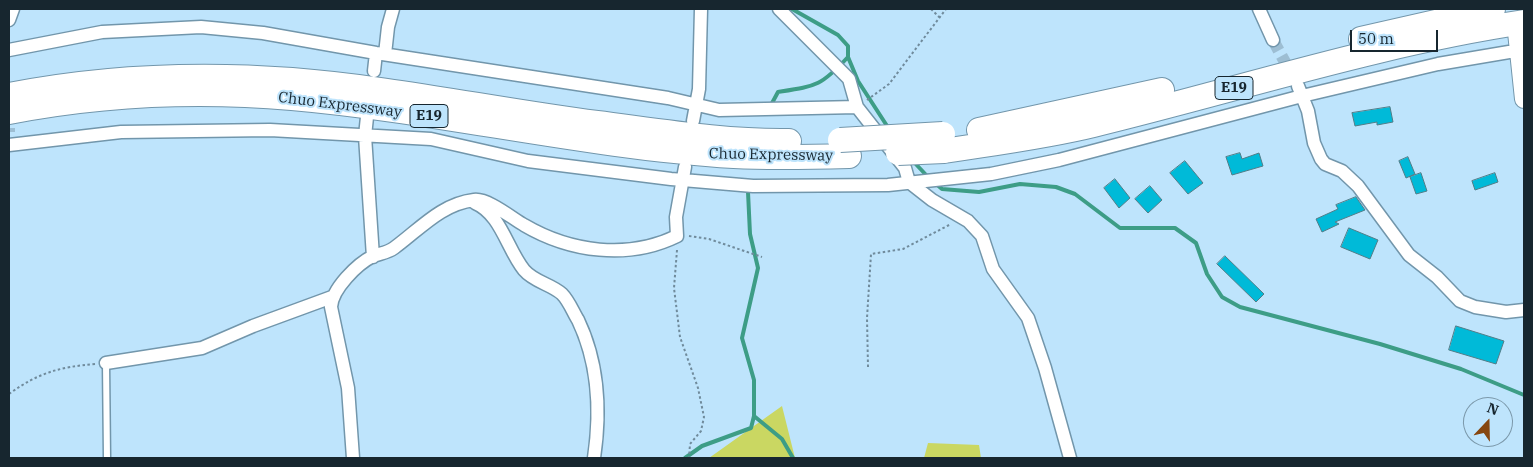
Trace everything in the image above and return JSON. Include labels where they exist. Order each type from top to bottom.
[{"type":"highway","name":"Chuo Expressway","points":[[943,142],[991,128],[1131,98],[1414,25],[1493,9]]},
{"type":"highway","name":"Chuo Expressway","points":[[9,112],[94,99],[152,95],[291,98],[351,104],[554,136],[675,151],[772,157],[844,148],[1046,135],[1093,125],[1362,54],[1521,27]]},
{"type":"highway","name":"Chuo Expressway","points":[[9,95],[92,82],[151,78],[228,77],[292,80],[354,87],[676,133],[844,148]]},
{"type":"street","points":[[9,20],[13,9]]},
{"type":"street","points":[[374,71],[381,54],[393,9]]},
{"type":"street","points":[[693,121],[700,80],[701,9]]},
{"type":"street","points":[[779,9],[848,79],[859,105],[906,168],[913,182],[932,200],[959,215],[975,227],[982,236],[993,269],[1028,318],[1045,368],[1070,458]]},
{"type":"street","points":[[1260,9],[1273,40]]},
{"type":"street","points":[[9,50],[102,32],[201,27],[263,32],[381,54],[668,98],[719,110],[859,105]]},
{"type":"street","points":[[1521,27],[1524,99]]},
{"type":"street","points":[[10,140],[121,132],[270,130],[431,139],[528,160],[684,174],[771,187],[888,185],[990,174],[1059,160],[1300,91],[1438,64],[1522,52]]},
{"type":"street","points":[[1300,91],[1321,159],[1325,164],[1342,171],[1358,186],[1409,255],[1437,277],[1460,301],[1476,307],[1498,311],[1524,310]]},
{"type":"street","points":[[367,117],[365,136],[372,257]]},
{"type":"street","points":[[470,202],[474,199],[492,205],[550,239],[602,252],[631,250],[677,236],[676,217],[684,174]]},
{"type":"street","points":[[106,364],[202,348],[253,326],[332,297],[346,278],[372,257],[387,253],[442,211],[463,202],[470,202],[478,205],[494,218],[524,271],[534,279],[561,294],[568,302],[585,336],[597,383],[598,422],[594,458]]},
{"type":"street","points":[[332,297],[336,333],[348,388],[353,458]]},
{"type":"lane","points":[[106,364],[107,458]]},
{"type":"path","points":[[931,9],[939,17]]},
{"type":"path","points":[[859,105],[880,90],[896,75],[946,9]]},
{"type":"path","points":[[868,367],[867,318],[871,254],[903,249],[945,228],[956,220],[959,215]]},
{"type":"path","points":[[689,458],[688,450],[701,431],[704,417],[698,388],[680,337],[674,288],[677,236],[709,238],[762,257]]},
{"type":"path","points":[[9,394],[27,380],[44,373],[74,366],[106,364]]},
{"type":"green space","points":[[782,406],[795,458],[709,458]]},
{"type":"green space","points":[[928,443],[979,445],[981,458],[924,458]]},
{"type":"building","points":[[1390,107],[1393,122],[1377,125],[1377,122],[1355,126],[1352,113]]},
{"type":"building","points":[[1240,153],[1242,159],[1259,153],[1263,166],[1232,175],[1226,157]]},
{"type":"building","points":[[1408,157],[1415,174],[1406,178],[1399,161]]},
{"type":"building","points":[[1185,161],[1203,183],[1188,194],[1170,173]]},
{"type":"building","points":[[1421,173],[1427,191],[1416,194],[1410,177]]},
{"type":"building","points":[[1495,173],[1498,182],[1475,190],[1472,181]]},
{"type":"building","points":[[1115,179],[1130,198],[1119,208],[1104,188]]},
{"type":"building","points":[[1150,186],[1162,200],[1148,213],[1135,199]]},
{"type":"building","points":[[1356,197],[1365,210],[1335,222],[1339,224],[1322,232],[1316,219],[1338,209],[1336,205]]},
{"type":"building","points":[[1349,228],[1378,240],[1370,259],[1341,247]]},
{"type":"building","points":[[1225,256],[1264,294],[1256,302],[1217,264]]},
{"type":"building","points":[[1456,326],[1504,341],[1496,364],[1449,350]]},
{"type":"waterway","points":[[792,9],[838,35],[848,46],[848,57],[858,81],[889,129]]},
{"type":"waterway","points":[[771,105],[778,92],[818,83],[831,74],[848,57]]},
{"type":"waterway","points":[[912,160],[928,177]]},
{"type":"waterway","points":[[935,183],[942,189],[979,192],[1020,184],[1056,187],[1075,194],[1120,228],[1175,228],[1196,243],[1207,274],[1222,297],[1240,307],[1380,344],[1461,369],[1524,395]]},
{"type":"waterway","points":[[685,458],[702,446],[751,428],[754,416],[754,380],[742,338],[758,268],[750,234],[748,192]]},
{"type":"waterway","points":[[754,416],[782,439],[793,458]]},
{"type":"tunnel","points":[[1273,40],[1293,77]]}]
